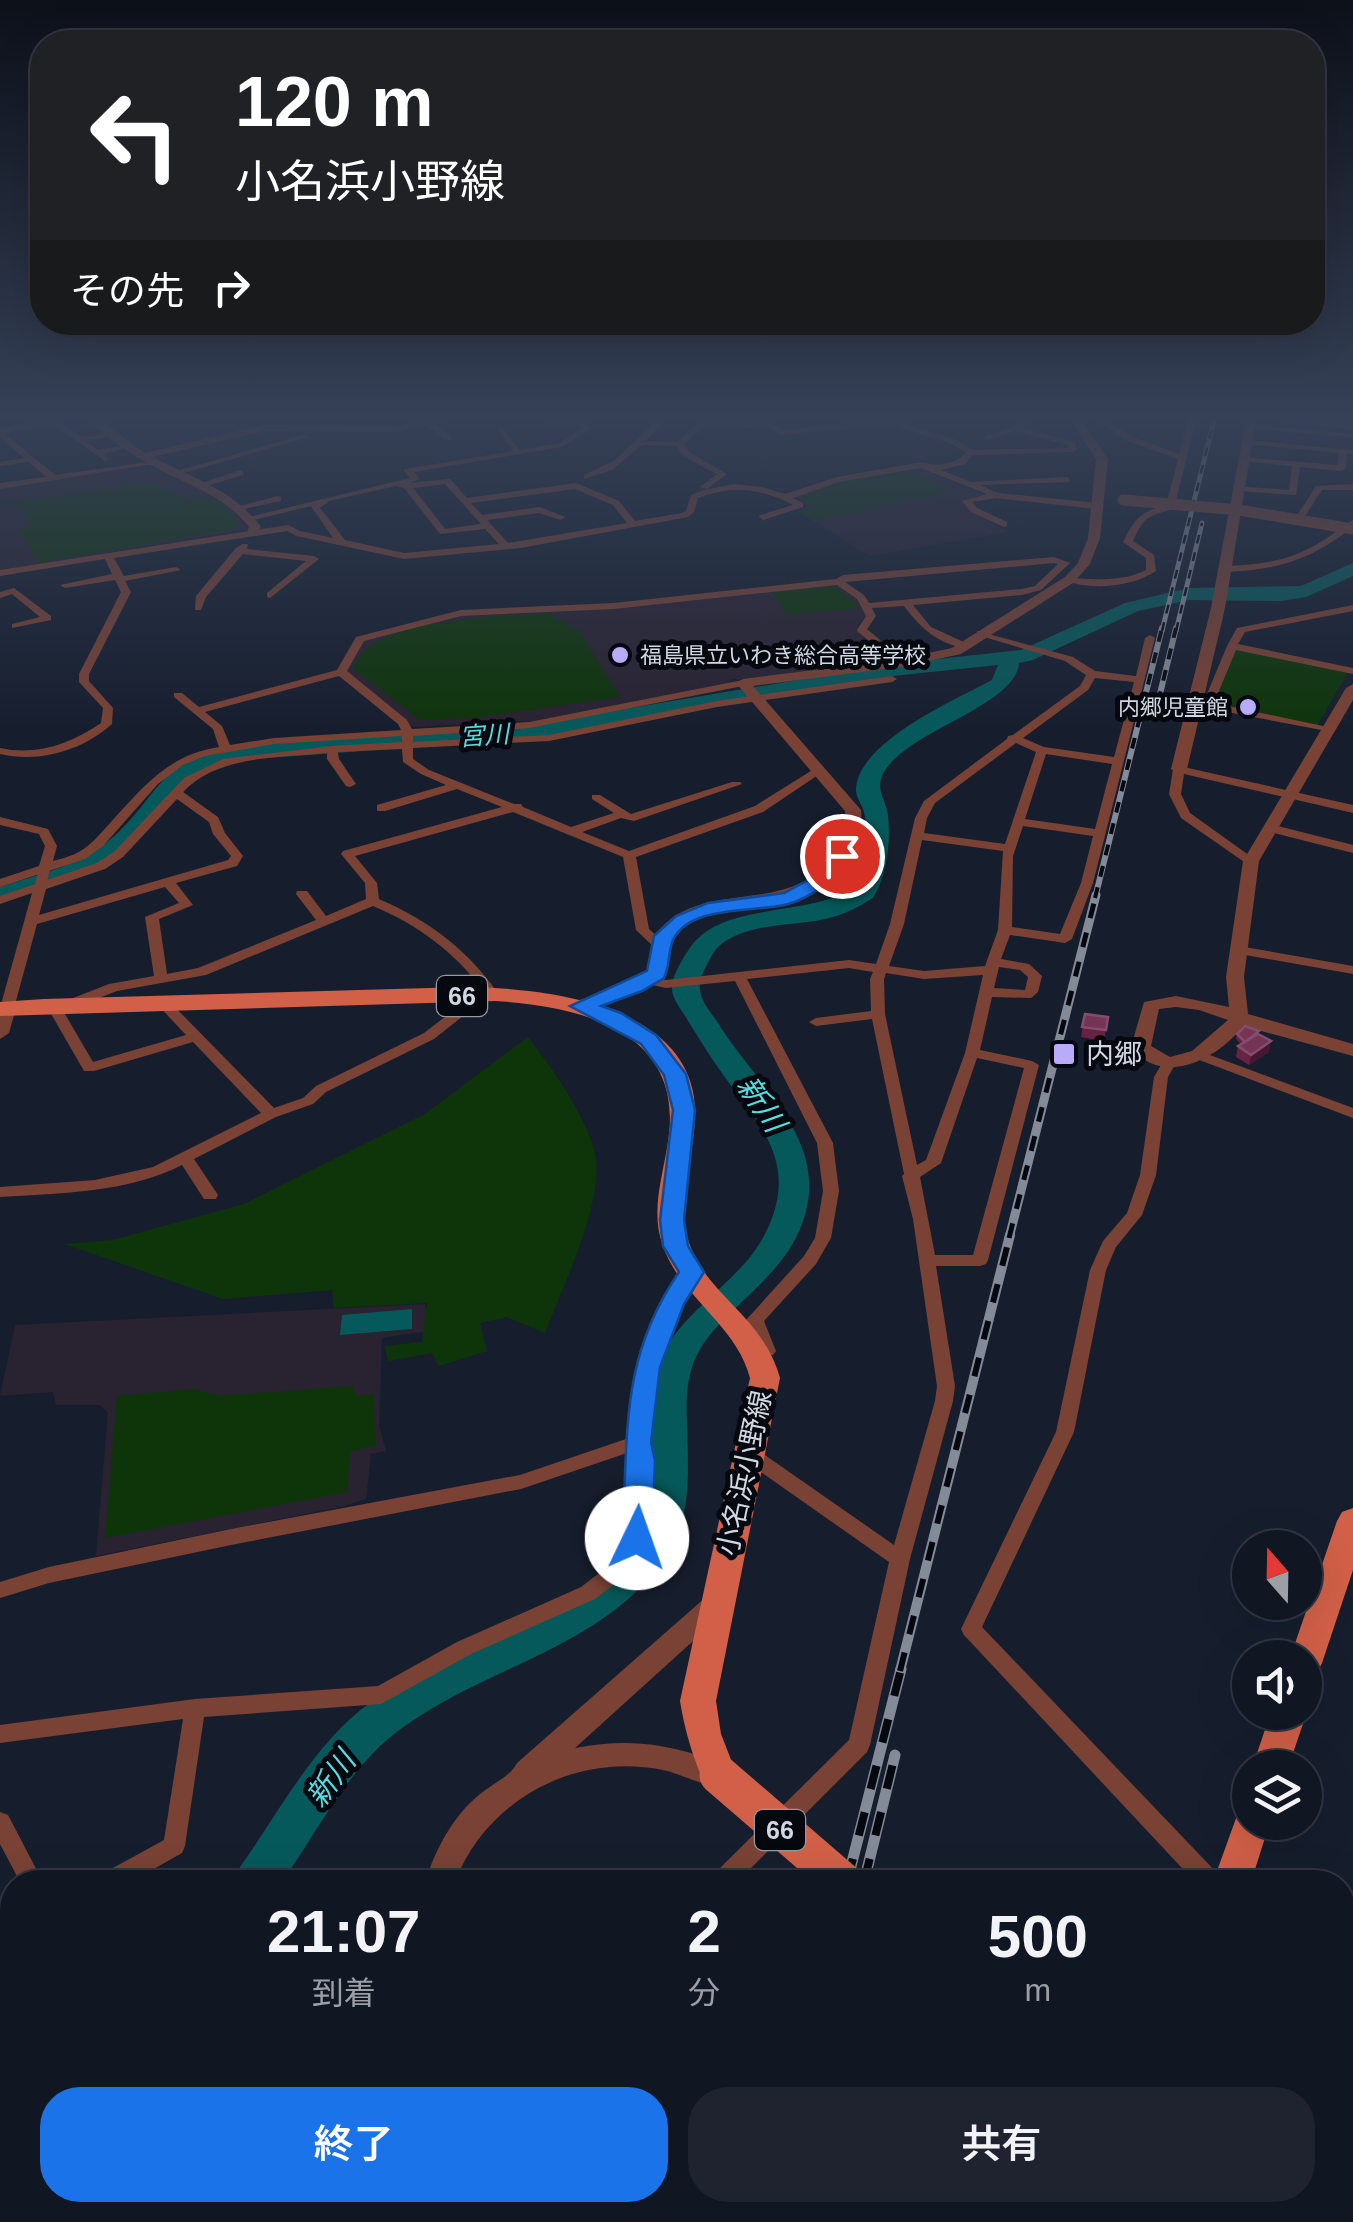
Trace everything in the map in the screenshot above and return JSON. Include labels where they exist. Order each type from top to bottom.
[{"type":"main road","name":"小名浜小野線","points":[[4,1008],[162,990],[487,996],[581,1006],[629,1025],[648,1040],[674,1074],[684,1110],[672,1220],[676,1246],[697,1280],[759,1355],[764,1370],[698,1701],[704,1734],[719,1775]]},
{"type":"main road","points":[[1315,1640],[1346,1564],[1353,1521]]},
{"type":"main road","name":"66","points":[[719,1775],[828,1870]]},
{"type":"main road","points":[[1236,1870],[1246,1840]]},
{"type":"street","points":[[198,608],[201,596],[238,550],[248,544],[253,524]]},
{"type":"street","points":[[0,573],[313,524]]},
{"type":"street","points":[[324,524],[342,544]]},
{"type":"street","points":[[436,524],[443,532],[477,524]]},
{"type":"street","points":[[485,524],[506,547]]},
{"type":"street","points":[[288,528],[404,556],[506,547],[628,524]]},
{"type":"street","points":[[0,900],[101,866],[120,854],[202,770],[226,761],[562,720],[750,691],[901,663],[964,646],[1069,580],[1090,552],[1095,524]]},
{"type":"street","points":[[1069,580],[1096,583],[1152,571],[1152,557],[1128,542],[1136,524]]},
{"type":"street","points":[[1203,704],[1233,524]]},
{"type":"street","points":[[1225,571],[1290,563],[1320,550],[1353,526]]},
{"type":"street","points":[[238,550],[314,559],[270,594]]},
{"type":"street","points":[[0,751],[42,752],[80,741],[106,724],[108,708],[87,688],[84,674],[124,602],[126,592],[108,556]]},
{"type":"street","points":[[197,711],[341,672],[366,636],[452,615],[614,606],[839,582],[843,578],[1054,560],[1065,563],[1038,588],[1022,592],[866,606]]},
{"type":"street","points":[[65,585],[176,570]]},
{"type":"street","points":[[839,582],[861,597],[871,616],[862,630],[901,663]]},
{"type":"street","points":[[0,595],[14,591],[47,618],[16,626]]},
{"type":"street","points":[[1022,592],[1038,598]]},
{"type":"street","points":[[906,603],[927,629],[964,646]]},
{"type":"street","points":[[1251,861],[1185,815],[1175,794],[1179,769],[1203,704],[1240,630],[1353,608]]},
{"type":"street","points":[[984,634],[1059,656],[1092,674],[1140,680]]},
{"type":"street","points":[[1005,930],[1065,939],[1087,883],[1150,638]]},
{"type":"street","points":[[1232,646],[1353,671]]},
{"type":"street","points":[[341,672],[398,716],[407,740],[407,760],[414,766],[629,855],[759,809],[818,771]]},
{"type":"street","points":[[734,1870],[860,1744],[900,1558],[946,1386],[928,1261],[878,1014],[877,979],[897,924],[917,836],[930,801],[1084,688],[1092,674]]},
{"type":"street","points":[[0,883],[81,856],[108,835],[166,772],[179,763],[225,747],[584,734],[750,691],[892,679]]},
{"type":"street","points":[[1239,1018],[1236,977],[1251,861],[1353,688]]},
{"type":"street","points":[[648,980],[660,966],[661,946],[670,928],[683,920],[708,908],[789,898],[820,881],[836,864],[856,816],[750,691]]},
{"type":"street","points":[[178,695],[218,728],[225,747]]},
{"type":"street","points":[[1203,704],[1328,730]]},
{"type":"street","points":[[1012,738],[1042,750],[1118,761]]},
{"type":"street","points":[[332,749],[333,759],[350,784]]},
{"type":"street","points":[[910,1176],[933,1164],[972,1054],[992,966],[1005,930],[1010,848],[1042,750]]},
{"type":"street","points":[[1179,769],[1353,810]]},
{"type":"street","points":[[596,797],[630,818],[736,784]]},
{"type":"street","points":[[382,808],[458,785]]},
{"type":"street","points":[[30,922],[233,863],[237,856],[219,834],[214,820],[176,793]]},
{"type":"street","points":[[373,901],[371,884],[346,854],[517,807]]},
{"type":"street","points":[[575,830],[624,814]]},
{"type":"street","points":[[0,822],[44,832],[51,846],[0,1033]]},
{"type":"street","points":[[1019,822],[1098,833]]},
{"type":"street","points":[[1270,828],[1353,848]]},
{"type":"street","points":[[45,863],[108,835]]},
{"type":"street","points":[[917,836],[1010,848]]},
{"type":"street","points":[[629,855],[643,930],[661,946]]},
{"type":"street","points":[[170,884],[188,905],[152,917],[162,990],[197,1036],[271,1114]]},
{"type":"street","points":[[302,894],[324,922]]},
{"type":"street","points":[[0,1192],[109,1183],[187,1160],[429,1036],[487,996],[478,974],[438,932],[373,901],[162,990]]},
{"type":"street","points":[[1239,950],[1353,970]]},
{"type":"street","points":[[581,1006],[648,980],[676,983],[849,964],[924,975],[992,966],[1024,967],[1035,976],[1031,992],[1026,995],[986,992]]},
{"type":"street","points":[[736,976],[825,1143],[831,1191],[823,1238],[810,1260],[755,1320],[767,1350],[764,1370]]},
{"type":"street","points":[[1239,1018],[1199,1055],[1169,1063],[1148,1054],[1142,1046],[1151,1006],[1170,1002],[1222,1009],[1239,1018],[1353,1050]]},
{"type":"street","points":[[63,1004],[88,1068],[197,1036]]},
{"type":"street","points":[[816,1022],[878,1014]]},
{"type":"street","points":[[928,1261],[980,1260],[1032,1065],[972,1054]]},
{"type":"street","points":[[1199,1055],[1353,1114]]},
{"type":"street","points":[[1169,1063],[1161,1076],[1148,1174],[1134,1215],[1109,1245],[1098,1270],[1065,1432],[971,1629],[1199,1870]]},
{"type":"street","points":[[187,1160],[210,1195]]},
{"type":"street","points":[[0,1734],[194,1708],[381,1695],[464,1648],[588,1593],[618,1570],[637,1538],[641,1461],[638,1442],[647,1367],[672,1302],[697,1280]]},
{"type":"street","points":[[0,1590],[49,1575],[236,1536],[502,1486],[638,1442]]},
{"type":"street","points":[[748,1453],[900,1558]]},
{"type":"street","points":[[445,1870],[455,1846],[474,1821],[716,1605]]},
{"type":"street","points":[[131,1870],[174,1846],[194,1708]]},
{"type":"street","points":[[510,1786],[559,1764],[604,1754],[679,1760],[719,1775]]},
{"type":"street","points":[[0,1822],[26,1870]]},
{"type":"shaded area","points":[[0,524],[243,524],[247,529],[0,571]]},
{"type":"shaded area","points":[[28,524],[238,524],[240,528],[37,563],[19,529],[30,527]]},
{"type":"shaded area","points":[[818,524],[993,524],[1007,532],[869,556]]},
{"type":"shaded area","name":"福島県立いわき総合高等学校","points":[[842,585],[854,595],[866,616],[857,625],[859,631],[894,662],[731,679],[728,683],[622,706],[534,721],[413,727],[345,673],[363,641],[449,617],[613,609]]},
{"type":"shaded area","points":[[835,586],[860,608],[787,615],[772,592]]},
{"type":"shaded area","points":[[551,613],[557,621],[564,620],[572,629],[578,629],[620,697],[474,718],[420,720],[354,669],[363,652],[409,629],[473,618]]},
{"type":"shaded area","points":[[1232,646],[1349,670],[1316,728],[1208,705]]},
{"type":"shaded area","points":[[528,1037],[582,1119],[597,1168],[589,1216],[545,1333],[507,1317],[480,1323],[487,1351],[439,1366],[432,1353],[388,1361],[385,1346],[422,1342],[427,1303],[334,1308],[332,1290],[223,1299],[65,1244],[113,1240],[244,1204],[425,1114]]},
{"type":"shaded area","points":[[425,1304],[429,1331],[382,1338],[379,1425],[386,1451],[371,1454],[366,1499],[344,1506],[96,1556],[108,1413],[100,1405],[56,1405],[53,1392],[0,1396],[15,1325]]},
{"type":"shaded area","points":[[412,1309],[412,1329],[340,1335],[342,1315]]},
{"type":"shaded area","points":[[353,1386],[355,1396],[373,1394],[376,1445],[350,1452],[347,1492],[105,1538],[117,1396],[193,1389],[220,1396]]},
{"type":"building","points":[[1085,1014],[1108,1017],[1106,1030],[1082,1027]]},
{"type":"building","points":[[1245,1026],[1259,1031],[1245,1042],[1237,1034]]},
{"type":"building","points":[[1258,1034],[1271,1041],[1251,1055],[1238,1046]]},
{"type":"waterway","name":"宮川","points":[[0,895],[70,872],[109,852],[131,833],[174,780],[226,754],[535,731],[893,670],[1026,656],[1132,607],[1189,594],[1281,595],[1306,591],[1353,569]]},
{"type":"waterway","name":"新川","points":[[264,1870],[332,1771],[385,1716],[453,1675],[593,1604],[624,1579],[651,1549],[669,1504],[668,1404],[678,1358],[694,1333],[773,1250],[791,1209],[794,1188],[793,1167],[779,1125],[714,1040],[688,996],[687,980],[703,948],[720,934],[738,926],[824,912],[864,893],[876,853],[876,812],[867,793],[872,771],[903,739],[1000,684],[1008,672],[1009,659]]},
{"type":"railway","points":[[1162,631],[1188,524]]},
{"type":"railway","points":[[1176,631],[1202,524]]},
{"type":"railway","points":[[1095,898],[1162,628]]},
{"type":"railway","points":[[1158,702],[1176,628]]},
{"type":"railway","points":[[1009,1238],[1096,895]]},
{"type":"railway","points":[[900,1671],[1010,1235]]},
{"type":"railway","points":[[850,1870],[901,1669]]},
{"type":"railway","points":[[867,1870],[895,1755]]},
{"type":"place","name":"福島県立いわき総合高等学校","points":[[620,655]]},
{"type":"place","name":"内郷児童館","points":[[1248,707]]},
{"type":"place","name":"内郷","points":[[1064,1054]]},
{"type":"route","points":[[637,1538],[641,1461],[638,1442],[647,1367],[672,1302],[692,1272],[676,1246],[672,1220],[684,1110],[674,1074],[648,1040],[629,1025],[581,1006],[635,987],[656,974],[664,936],[683,920],[708,908],[789,898],[820,881],[842,856]]}]
